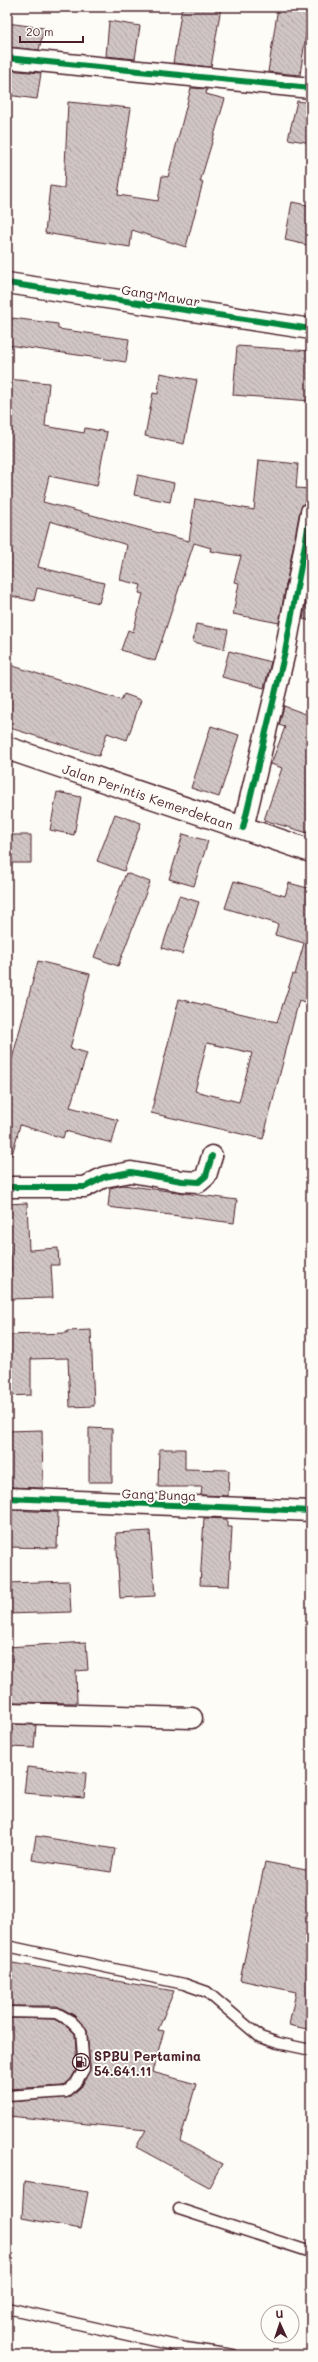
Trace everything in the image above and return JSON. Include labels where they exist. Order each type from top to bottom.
[{"type":"main road","name":"Jalan Perintis Kemerdekaan","points":[[7,748],[311,851]]},
{"type":"street","points":[[7,58],[311,88]]},
{"type":"street","name":"Gang Mawar","points":[[7,283],[311,329]]},
{"type":"street","points":[[243,828],[285,652],[311,512]]},
{"type":"street","points":[[7,1187],[85,1187],[104,1177],[131,1172],[182,1181],[198,1182],[206,1176],[212,1156]]},
{"type":"street","name":"Gang Bunga","points":[[7,1498],[311,1511]]},
{"type":"street","points":[[7,1713],[192,1718]]},
{"type":"lane","points":[[7,1946],[184,1984],[207,1992],[260,2037],[278,2043],[311,2050]]},
{"type":"lane","points":[[7,2012],[57,2013],[71,2021],[81,2031],[84,2069],[76,2083],[66,2092],[7,2096]]},
{"type":"lane","points":[[179,2208],[311,2252]]},
{"type":"lane","points":[[7,2308],[186,2348],[233,2355]]},
{"type":"building","points":[[182,7],[221,7],[211,67],[173,63]]},
{"type":"building","points":[[278,7],[310,7],[300,75],[268,72]]},
{"type":"building","points":[[109,21],[140,26],[135,59],[106,56]]},
{"type":"building","points":[[7,23],[44,28],[39,50],[7,47]]},
{"type":"building","points":[[7,70],[41,73],[37,99],[7,95]]},
{"type":"building","points":[[191,88],[207,89],[206,94],[225,99],[200,182],[203,182],[186,247],[132,230],[130,247],[45,233],[50,186],[64,188],[68,102],[131,108],[118,195],[158,201],[162,176],[168,177]]},
{"type":"building","points":[[297,101],[311,103],[311,143],[288,139]]},
{"type":"building","points":[[292,202],[311,206],[311,246],[285,240]]},
{"type":"building","points":[[12,318],[58,324],[58,329],[129,339],[126,362],[8,345]]},
{"type":"building","points":[[237,346],[311,351],[311,401],[233,395]]},
{"type":"building","points":[[160,373],[197,380],[184,444],[145,436],[153,393],[158,394]]},
{"type":"building","points":[[7,379],[49,383],[45,426],[84,433],[85,428],[107,432],[97,486],[49,476],[43,502],[189,541],[195,499],[254,510],[259,460],[298,464],[296,488],[311,489],[311,501],[303,504],[300,510],[279,623],[233,614],[239,583],[234,582],[241,556],[210,551],[211,548],[194,543],[155,661],[121,650],[128,630],[133,632],[143,594],[139,593],[141,585],[120,580],[127,545],[50,521],[38,567],[104,583],[99,603],[37,588],[34,601],[7,595]]},
{"type":"building","points":[[138,475],[174,483],[170,502],[134,495]]},
{"type":"building","points":[[311,575],[311,621],[303,619]]},
{"type":"building","points":[[196,624],[228,630],[224,649],[193,642]]},
{"type":"building","points":[[229,651],[271,662],[264,688],[222,677]]},
{"type":"building","points":[[10,665],[121,700],[124,694],[141,700],[127,740],[107,733],[99,756],[7,727],[7,675]]},
{"type":"building","points":[[284,706],[311,716],[311,834],[264,820],[282,768],[271,764],[285,727],[279,725]]},
{"type":"building","points":[[211,726],[239,735],[219,797],[191,788]]},
{"type":"building","points":[[57,792],[81,797],[74,835],[50,830]]},
{"type":"building","points":[[115,814],[141,823],[124,871],[97,861]]},
{"type":"building","points":[[183,834],[208,841],[194,886],[169,879]]},
{"type":"building","points":[[7,835],[31,835],[31,863],[7,863]]},
{"type":"building","points":[[126,873],[150,882],[118,966],[94,957]]},
{"type":"building","points":[[234,881],[285,896],[289,883],[311,889],[311,991],[307,1003],[299,1000],[263,1139],[151,1113],[179,999],[277,1022],[293,974],[295,975],[304,943],[275,935],[278,924],[225,908]],"holes":[[[207,1043],[252,1053],[239,1102],[195,1091]]]},
{"type":"building","points":[[179,896],[199,902],[182,954],[162,948]]},
{"type":"building","points":[[38,961],[90,974],[70,1048],[87,1053],[70,1107],[118,1120],[112,1143],[65,1131],[63,1138],[20,1125],[12,1155],[7,1155],[7,1062],[11,1063]]},
{"type":"building","points":[[123,1185],[237,1200],[234,1223],[108,1207],[110,1188]]},
{"type":"building","points":[[27,1203],[29,1250],[58,1248],[59,1265],[51,1265],[53,1298],[7,1299],[7,1271],[11,1271],[7,1204]]},
{"type":"building","points":[[91,1330],[94,1406],[70,1407],[68,1358],[31,1359],[31,1395],[7,1396],[7,1335],[67,1333],[67,1331]]},
{"type":"building","points":[[89,1428],[112,1429],[112,1482],[89,1482]]},
{"type":"building","points":[[42,1430],[43,1488],[7,1487],[7,1431]]},
{"type":"building","points":[[159,1449],[185,1449],[185,1469],[229,1470],[228,1496],[201,1495],[202,1487],[158,1487]]},
{"type":"building","points":[[7,1510],[58,1512],[57,1548],[7,1547]]},
{"type":"building","points":[[204,1518],[227,1519],[227,1527],[232,1527],[229,1586],[200,1585]]},
{"type":"building","points":[[150,1531],[155,1596],[120,1598],[116,1533]]},
{"type":"building","points":[[69,1581],[71,1612],[7,1614],[7,1583]]},
{"type":"building","points":[[86,1642],[88,1670],[76,1671],[77,1703],[7,1702],[7,1647]]},
{"type":"building","points":[[7,1724],[36,1725],[34,1748],[7,1747]]},
{"type":"building","points":[[27,1767],[86,1773],[84,1798],[24,1793]]},
{"type":"building","points":[[36,1836],[115,1849],[111,1872],[32,1860]]},
{"type":"building","points":[[265,1862],[311,1871],[311,2030],[289,2025],[296,1992],[240,1980]]},
{"type":"building","points":[[7,1962],[174,1991],[158,2030],[164,2031],[152,2072],[196,2084],[180,2141],[222,2164],[209,2187],[136,2147],[146,2130],[9,2116],[8,2102],[70,2097],[82,2086],[90,2068],[87,2030],[74,2015],[57,2006],[7,2006]]},
{"type":"building","points":[[7,2018],[55,2019],[67,2026],[75,2034],[77,2068],[71,2079],[63,2086],[7,2089]]},
{"type":"building","points":[[24,2182],[88,2192],[81,2229],[22,2218]]},
{"type":"cycle path","points":[[7,58],[311,88]]},
{"type":"cycle path","points":[[7,283],[311,329]]},
{"type":"cycle path","points":[[243,828],[285,652],[311,512]]},
{"type":"cycle path","points":[[7,1187],[85,1187],[104,1177],[131,1172],[182,1181],[199,1182],[206,1176],[212,1156]]},
{"type":"cycle path","points":[[7,1498],[311,1511]]},
{"type":"place","name":"SPBU Pertamina 54.641.11","points":[[81,2062]]}]
